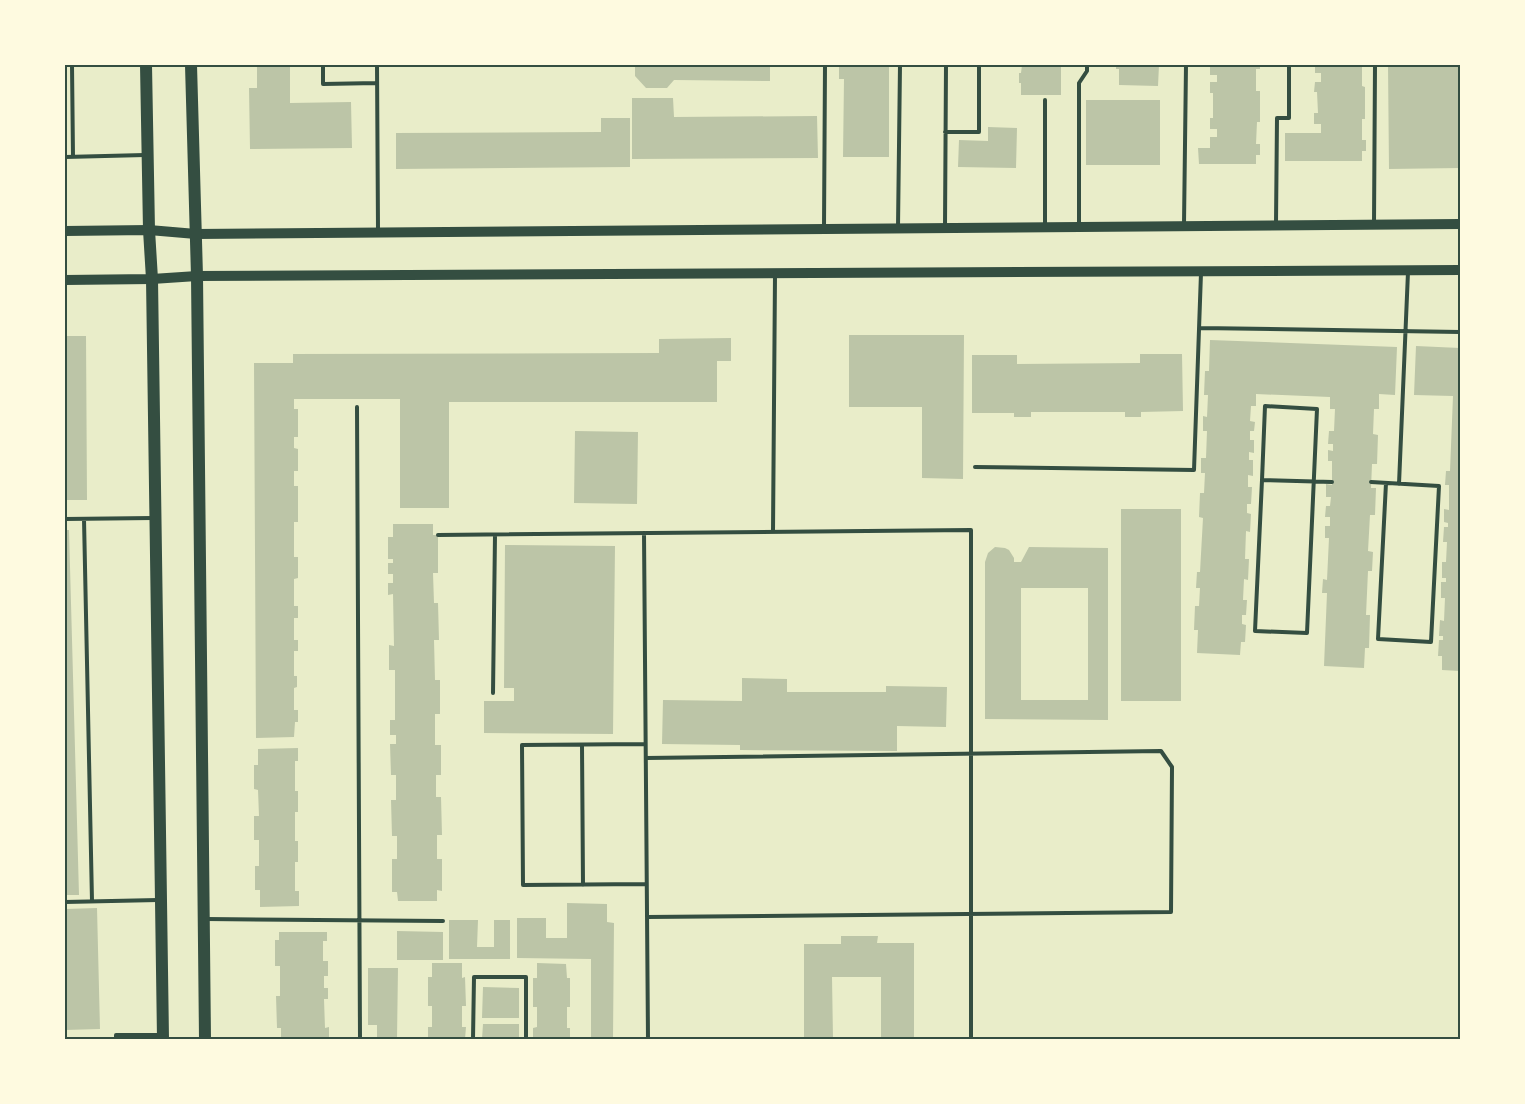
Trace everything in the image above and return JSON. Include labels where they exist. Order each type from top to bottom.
[{"type":"main road","points":[[146,65],[149,230],[152,278],[163,1037]]},
{"type":"main road","points":[[191,65],[196,234],[205,1039]]},
{"type":"main road","points":[[65,231],[149,230],[196,234],[1460,224]]},
{"type":"main road","points":[[65,280],[196,276],[1460,270]]},
{"type":"lane","points":[[72,65],[73,157]]},
{"type":"lane","points":[[323,65],[324,84],[377,83]]},
{"type":"lane","points":[[376,65],[378,233]]},
{"type":"lane","points":[[824,229],[825,65]]},
{"type":"lane","points":[[898,229],[900,65]]},
{"type":"lane","points":[[945,228],[946,65]]},
{"type":"lane","points":[[945,132],[979,132],[979,65]]},
{"type":"lane","points":[[1079,227],[1079,83],[1087,71],[1087,65]]},
{"type":"lane","points":[[1184,226],[1186,65]]},
{"type":"lane","points":[[1276,226],[1277,118],[1289,118],[1289,65]]},
{"type":"lane","points":[[1374,225],[1375,65]]},
{"type":"lane","points":[[1045,100],[1045,228]]},
{"type":"lane","points":[[65,157],[148,155]]},
{"type":"lane","points":[[1399,484],[1408,270]]},
{"type":"lane","points":[[975,467],[1194,470],[1201,271]]},
{"type":"lane","points":[[774,532],[775,273]]},
{"type":"lane","points":[[1200,328],[1460,332]]},
{"type":"lane","points":[[1265,406],[1317,409],[1307,633],[1255,631],[1262,480],[1265,406]]},
{"type":"lane","points":[[357,407],[360,1039]]},
{"type":"lane","points":[[1262,480],[1332,482]]},
{"type":"lane","points":[[1371,482],[1439,486],[1432,642],[1378,639],[1386,483]]},
{"type":"lane","points":[[1437,517],[1444,517]]},
{"type":"lane","points":[[65,519],[155,518]]},
{"type":"lane","points":[[84,519],[92,901]]},
{"type":"lane","points":[[438,535],[971,530],[970,1039]]},
{"type":"lane","points":[[644,533],[648,1039]]},
{"type":"lane","points":[[492,693],[494,535]]},
{"type":"lane","points":[[645,744],[522,745],[523,885],[646,884]]},
{"type":"lane","points":[[582,745],[583,885]]},
{"type":"lane","points":[[646,758],[1160,751],[1172,767],[1171,912],[647,917]]},
{"type":"lane","points":[[65,902],[161,900]]},
{"type":"lane","points":[[204,919],[444,920]]},
{"type":"lane","points":[[473,1039],[474,977],[526,977],[526,1039]]},
{"type":"lane","points":[[116,1039],[116,1035],[163,1037]]},
{"type":"building","points":[[257,65],[290,65],[290,103],[351,102],[352,148],[250,149],[249,88],[257,88]]},
{"type":"building","points":[[635,65],[770,65],[770,81],[674,80],[667,88],[646,88],[635,76]]},
{"type":"building","points":[[839,65],[889,65],[889,157],[843,157],[844,79],[839,79]]},
{"type":"building","points":[[1022,65],[1061,65],[1061,95],[1021,95],[1019,73],[1021,73]]},
{"type":"building","points":[[1116,65],[1159,65],[1158,86],[1119,85],[1119,69],[1116,69]]},
{"type":"building","points":[[1210,65],[1260,65],[1260,69],[1256,69],[1256,91],[1260,91],[1260,122],[1257,122],[1256,144],[1260,144],[1260,155],[1256,155],[1256,164],[1199,164],[1198,148],[1210,148],[1210,137],[1217,137],[1217,129],[1210,129],[1210,118],[1213,118],[1213,93],[1210,93],[1210,82],[1217,82],[1217,75],[1210,75]]},
{"type":"building","points":[[1315,65],[1362,65],[1362,86],[1365,87],[1365,119],[1362,119],[1362,140],[1366,140],[1366,151],[1362,151],[1362,161],[1285,161],[1285,133],[1321,133],[1321,124],[1314,124],[1314,113],[1318,113],[1317,92],[1314,92],[1315,82],[1321,82],[1321,73],[1315,73]]},
{"type":"building","points":[[1388,65],[1460,65],[1460,168],[1389,169]]},
{"type":"building","points":[[632,98],[673,98],[674,117],[817,116],[818,158],[632,159]]},
{"type":"building","points":[[1086,100],[1160,100],[1160,165],[1086,165]]},
{"type":"building","points":[[601,118],[630,118],[630,167],[396,169],[396,133],[601,132]]},
{"type":"building","points":[[988,127],[1017,128],[1016,168],[958,167],[959,140],[988,141]]},
{"type":"building","points":[[849,335],[964,335],[963,479],[922,478],[922,407],[849,407]]},
{"type":"building","points":[[65,336],[86,336],[87,500],[65,500]]},
{"type":"building","points":[[731,338],[731,361],[717,361],[717,402],[449,402],[449,508],[400,508],[400,399],[294,399],[294,409],[298,409],[298,437],[294,437],[294,448],[298,449],[298,471],[294,471],[294,486],[298,486],[298,522],[294,522],[294,557],[298,557],[298,578],[294,579],[294,606],[298,606],[298,618],[294,618],[294,640],[298,640],[298,651],[294,651],[294,676],[297,676],[297,687],[294,688],[294,710],[298,710],[298,722],[295,722],[294,737],[256,738],[254,363],[293,363],[293,354],[659,353],[659,339]]},
{"type":"building","points":[[1210,340],[1397,347],[1395,395],[1379,394],[1379,409],[1374,409],[1373,434],[1378,435],[1377,464],[1372,464],[1371,488],[1376,488],[1375,515],[1370,515],[1368,551],[1373,552],[1372,571],[1368,571],[1366,615],[1370,615],[1369,648],[1365,648],[1364,668],[1324,666],[1327,593],[1322,593],[1323,579],[1327,580],[1329,538],[1325,538],[1325,526],[1330,526],[1330,517],[1325,517],[1326,506],[1330,506],[1331,497],[1326,497],[1326,484],[1332,485],[1332,461],[1328,461],[1328,450],[1333,451],[1333,444],[1328,444],[1329,431],[1334,431],[1335,409],[1330,409],[1330,397],[1256,394],[1256,406],[1251,406],[1250,421],[1255,422],[1254,431],[1250,431],[1250,440],[1254,440],[1254,453],[1249,452],[1249,460],[1253,460],[1253,476],[1248,475],[1248,487],[1252,487],[1251,504],[1247,504],[1247,513],[1251,514],[1250,532],[1246,531],[1245,559],[1249,559],[1248,580],[1244,579],[1243,600],[1247,600],[1246,615],[1242,615],[1242,624],[1246,625],[1245,642],[1241,642],[1240,655],[1197,653],[1198,630],[1194,630],[1195,606],[1199,606],[1200,588],[1196,588],[1197,572],[1200,572],[1203,518],[1199,517],[1200,493],[1204,493],[1205,473],[1201,473],[1201,458],[1206,458],[1207,431],[1203,431],[1203,416],[1207,417],[1208,395],[1204,395],[1205,371],[1209,371]]},
{"type":"building","points":[[1416,346],[1460,348],[1460,671],[1442,670],[1442,656],[1438,656],[1439,640],[1443,640],[1443,636],[1439,636],[1440,620],[1444,621],[1445,598],[1441,598],[1441,582],[1446,582],[1446,578],[1442,578],[1442,562],[1446,562],[1447,542],[1443,542],[1444,527],[1448,527],[1448,523],[1444,522],[1444,509],[1449,510],[1449,485],[1445,485],[1446,471],[1450,471],[1453,396],[1414,395]]},
{"type":"building","points":[[1140,354],[1182,354],[1183,411],[1141,412],[1141,417],[1125,417],[1125,412],[1031,412],[1031,417],[1014,417],[1014,413],[972,413],[972,355],[1017,355],[1017,364],[1140,363]]},
{"type":"building","points":[[575,431],[638,432],[637,504],[574,503]]},
{"type":"building","points":[[1121,509],[1181,509],[1181,701],[1121,701]]},
{"type":"building","points":[[393,524],[433,524],[433,535],[438,535],[438,573],[433,573],[434,603],[438,603],[439,640],[434,640],[435,680],[440,680],[440,714],[435,714],[435,745],[441,745],[441,775],[436,775],[436,797],[441,797],[442,835],[437,835],[437,859],[442,859],[442,891],[437,890],[437,901],[398,901],[397,892],[392,892],[392,859],[397,859],[397,836],[392,836],[391,800],[396,800],[396,775],[391,775],[390,744],[396,744],[396,735],[390,735],[390,720],[395,720],[395,670],[389,670],[389,645],[394,646],[393,594],[388,595],[388,583],[393,583],[393,574],[388,574],[388,563],[393,563],[393,559],[388,559],[388,537],[393,537]]},
{"type":"building","points":[[65,530],[69,530],[79,895],[65,895]]},
{"type":"building","points":[[505,545],[615,546],[613,734],[484,733],[484,701],[514,701],[514,688],[504,688]]},
{"type":"building","points":[[995,547],[1005,548],[1009,550],[1014,558],[1014,562],[1021,562],[1029,547],[1108,548],[1108,720],[985,719],[985,562],[988,553]],"holes":[[[1021,588],[1088,588],[1088,700],[1021,700]]]},
{"type":"building","points":[[742,678],[787,679],[787,692],[886,692],[886,686],[947,687],[946,727],[897,726],[897,751],[740,750],[740,745],[662,744],[663,700],[742,701]]},
{"type":"building","points":[[298,748],[298,761],[295,761],[295,791],[298,791],[298,812],[295,812],[295,841],[298,841],[298,862],[295,862],[295,891],[299,891],[299,906],[260,907],[260,890],[255,890],[255,866],[259,866],[259,840],[254,840],[254,816],[259,816],[258,790],[254,789],[254,765],[258,765],[258,749]]},
{"type":"building","points":[[567,903],[607,904],[607,922],[614,923],[613,1039],[591,1039],[591,959],[517,958],[517,918],[546,918],[546,938],[567,938]]},
{"type":"building","points":[[97,908],[100,1029],[65,1030],[65,909]]},
{"type":"building","points":[[449,920],[478,920],[477,947],[494,947],[494,920],[510,920],[510,959],[449,959]]},
{"type":"building","points":[[397,931],[443,932],[443,960],[397,960]]},
{"type":"building","points":[[279,932],[327,932],[327,941],[323,941],[323,961],[328,961],[328,976],[324,976],[324,988],[328,988],[328,999],[324,999],[325,1028],[329,1027],[329,1039],[281,1039],[281,1028],[277,1028],[276,996],[280,996],[280,966],[275,966],[275,940],[279,940]]},
{"type":"building","points":[[841,936],[878,936],[877,943],[914,943],[914,1039],[881,1039],[881,977],[832,977],[833,1039],[804,1039],[804,944],[841,944]]},
{"type":"building","points":[[432,963],[462,963],[462,978],[465,977],[466,1006],[462,1006],[462,1027],[466,1027],[465,1039],[428,1039],[428,1027],[432,1027],[432,1006],[428,1006],[428,977],[432,977]]},
{"type":"building","points":[[537,963],[566,964],[567,978],[570,978],[570,1007],[567,1007],[567,1028],[570,1028],[570,1039],[533,1039],[533,1028],[537,1027],[537,1007],[533,1007],[533,978],[537,978]]},
{"type":"building","points":[[368,968],[398,968],[397,1039],[377,1039],[377,1025],[368,1025]]},
{"type":"building","points":[[483,987],[519,988],[519,1018],[482,1018]]},
{"type":"building","points":[[483,1024],[519,1024],[519,1039],[482,1039]]}]
